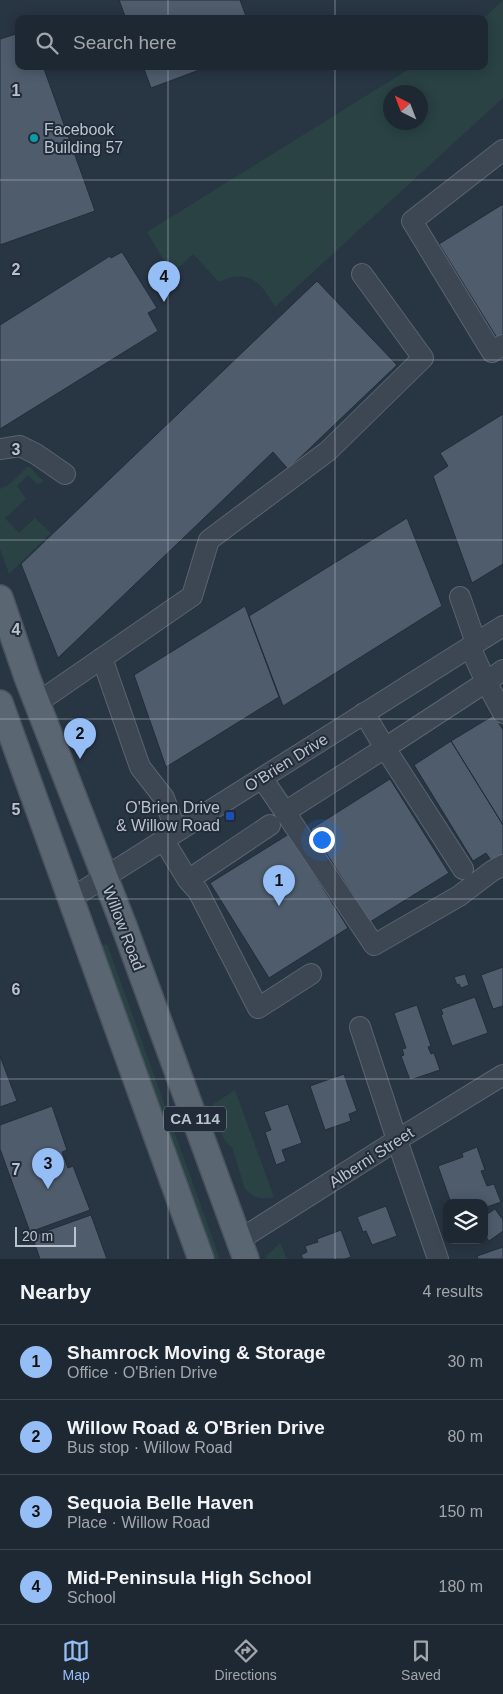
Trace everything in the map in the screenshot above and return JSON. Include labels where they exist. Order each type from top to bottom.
[{"type":"main road","name":"Willow Road","points":[[0,598],[36,703],[124,926],[243,1250]]},
{"type":"main road","name":"CA 114","points":[[0,703],[201,1259]]},
{"type":"street","points":[[503,150],[412,220],[492,352],[503,345]]},
{"type":"street","points":[[36,703],[192,596],[209,540],[328,451],[423,358],[362,274]]},
{"type":"street","points":[[0,449],[20,446],[36,454],[65,474]]},
{"type":"street","points":[[460,598],[486,682],[503,713]]},
{"type":"street","name":"O'Brien Drive","points":[[70,899],[503,626]]},
{"type":"street","points":[[102,658],[140,766],[164,798],[169,835],[188,880],[198,891],[258,1008],[311,974]]},
{"type":"street","points":[[188,880],[277,818],[503,670]]},
{"type":"street","points":[[364,713],[463,869]]},
{"type":"street","points":[[262,778],[277,818],[374,945],[459,896],[503,865]]},
{"type":"street","points":[[360,1027],[396,1140],[438,1259]]},
{"type":"street","name":"Alberni Street","points":[[243,1250],[396,1140],[503,1075]]},
{"type":"green space","points":[[503,0],[503,98],[275,307],[265,291],[253,280],[238,276],[219,282],[193,254],[172,274],[147,232],[383,85],[383,130],[428,130],[428,85],[383,85],[408,70],[488,70],[487,15]]},
{"type":"green space","points":[[27,467],[30,467],[42,480],[42,483],[37,484],[28,475],[17,486],[26,499],[5,518],[19,533],[35,518],[51,533],[9,574],[0,549],[0,489],[11,483]]},
{"type":"green space","points":[[107,944],[220,1259],[210,1259],[95,947]]},
{"type":"green space","points":[[235,1090],[274,1197],[258,1197],[245,1189],[232,1147],[228,1144],[220,1128],[213,1104]]},
{"type":"green space","points":[[280,1243],[287,1259],[267,1259],[266,1256]]},
{"type":"building","points":[[119,0],[240,0],[246,15],[125,15]]},
{"type":"building","name":"Facebook Building 57","points":[[15,34],[15,70],[44,70],[95,211],[0,245],[0,39]]},
{"type":"building","points":[[144,70],[199,70],[151,88]]},
{"type":"building","points":[[503,204],[503,334],[497,338],[439,244]]},
{"type":"building","points":[[122,252],[157,308],[148,313],[158,331],[0,429],[0,325],[110,256],[111,258]]},
{"type":"building","points":[[317,281],[397,365],[288,469],[273,452],[58,658],[21,564]]},
{"type":"building","points":[[503,414],[503,564],[472,583],[433,476],[448,466],[440,453]]},
{"type":"building","points":[[407,518],[442,606],[283,706],[249,616]]},
{"type":"building","points":[[245,606],[279,697],[166,767],[134,675]]},
{"type":"building","points":[[494,715],[503,730],[503,825],[451,741]]},
{"type":"building","points":[[451,741],[503,825],[503,861],[495,866],[486,853],[473,861],[414,765]]},
{"type":"building","points":[[390,779],[449,873],[370,922],[311,829]]},
{"type":"building","points":[[289,834],[348,928],[269,978],[210,883]]},
{"type":"building","points":[[503,967],[503,1006],[493,1009],[481,975]]},
{"type":"building","points":[[465,974],[469,985],[461,988],[459,984],[457,985],[454,977]]},
{"type":"building","points":[[475,997],[488,1033],[452,1046],[441,1015],[443,1014],[441,1009]]},
{"type":"building","points":[[417,1005],[431,1046],[428,1047],[431,1054],[434,1053],[440,1070],[410,1080],[401,1056],[404,1055],[402,1049],[406,1048],[394,1013]]},
{"type":"building","points":[[0,1056],[17,1101],[0,1107]]},
{"type":"building","points":[[344,1074],[357,1111],[349,1114],[351,1121],[325,1130],[310,1086]]},
{"type":"building","points":[[288,1104],[302,1143],[282,1150],[286,1161],[276,1165],[265,1132],[271,1130],[264,1112]]},
{"type":"building","points":[[52,1106],[67,1150],[62,1152],[68,1168],[73,1166],[90,1210],[30,1232],[0,1149],[0,1125]]},
{"type":"building","points":[[477,1147],[485,1170],[481,1171],[487,1186],[494,1184],[501,1202],[488,1207],[488,1199],[450,1199],[438,1166],[463,1157],[462,1153]]},
{"type":"building","points":[[386,1206],[397,1236],[372,1245],[366,1231],[363,1232],[357,1217]]},
{"type":"building","points":[[495,1209],[503,1220],[503,1231],[489,1241],[488,1240],[488,1213]]},
{"type":"building","points":[[91,1215],[107,1259],[40,1259],[32,1236]]},
{"type":"building","points":[[341,1230],[351,1257],[345,1259],[303,1259],[301,1255],[307,1252],[305,1246],[318,1242],[317,1239]]},
{"type":"building","points":[[503,1247],[503,1259],[478,1259],[477,1256]]},
{"type":"place","name":"Facebook Building 57","points":[[34,138]]},
{"type":"place","name":"Mid-Peninsula High School","points":[[164,302]]},
{"type":"place","name":"Willow Road & O'Brien Drive","points":[[80,759]]},
{"type":"place","name":"O'Brien Drive & Willow Road","points":[[230,816]]},
{"type":"place","name":"Shamrock Moving & Storage","points":[[279,906]]},
{"type":"place","name":"Sequoia Belle Haven","points":[[48,1189]]}]
